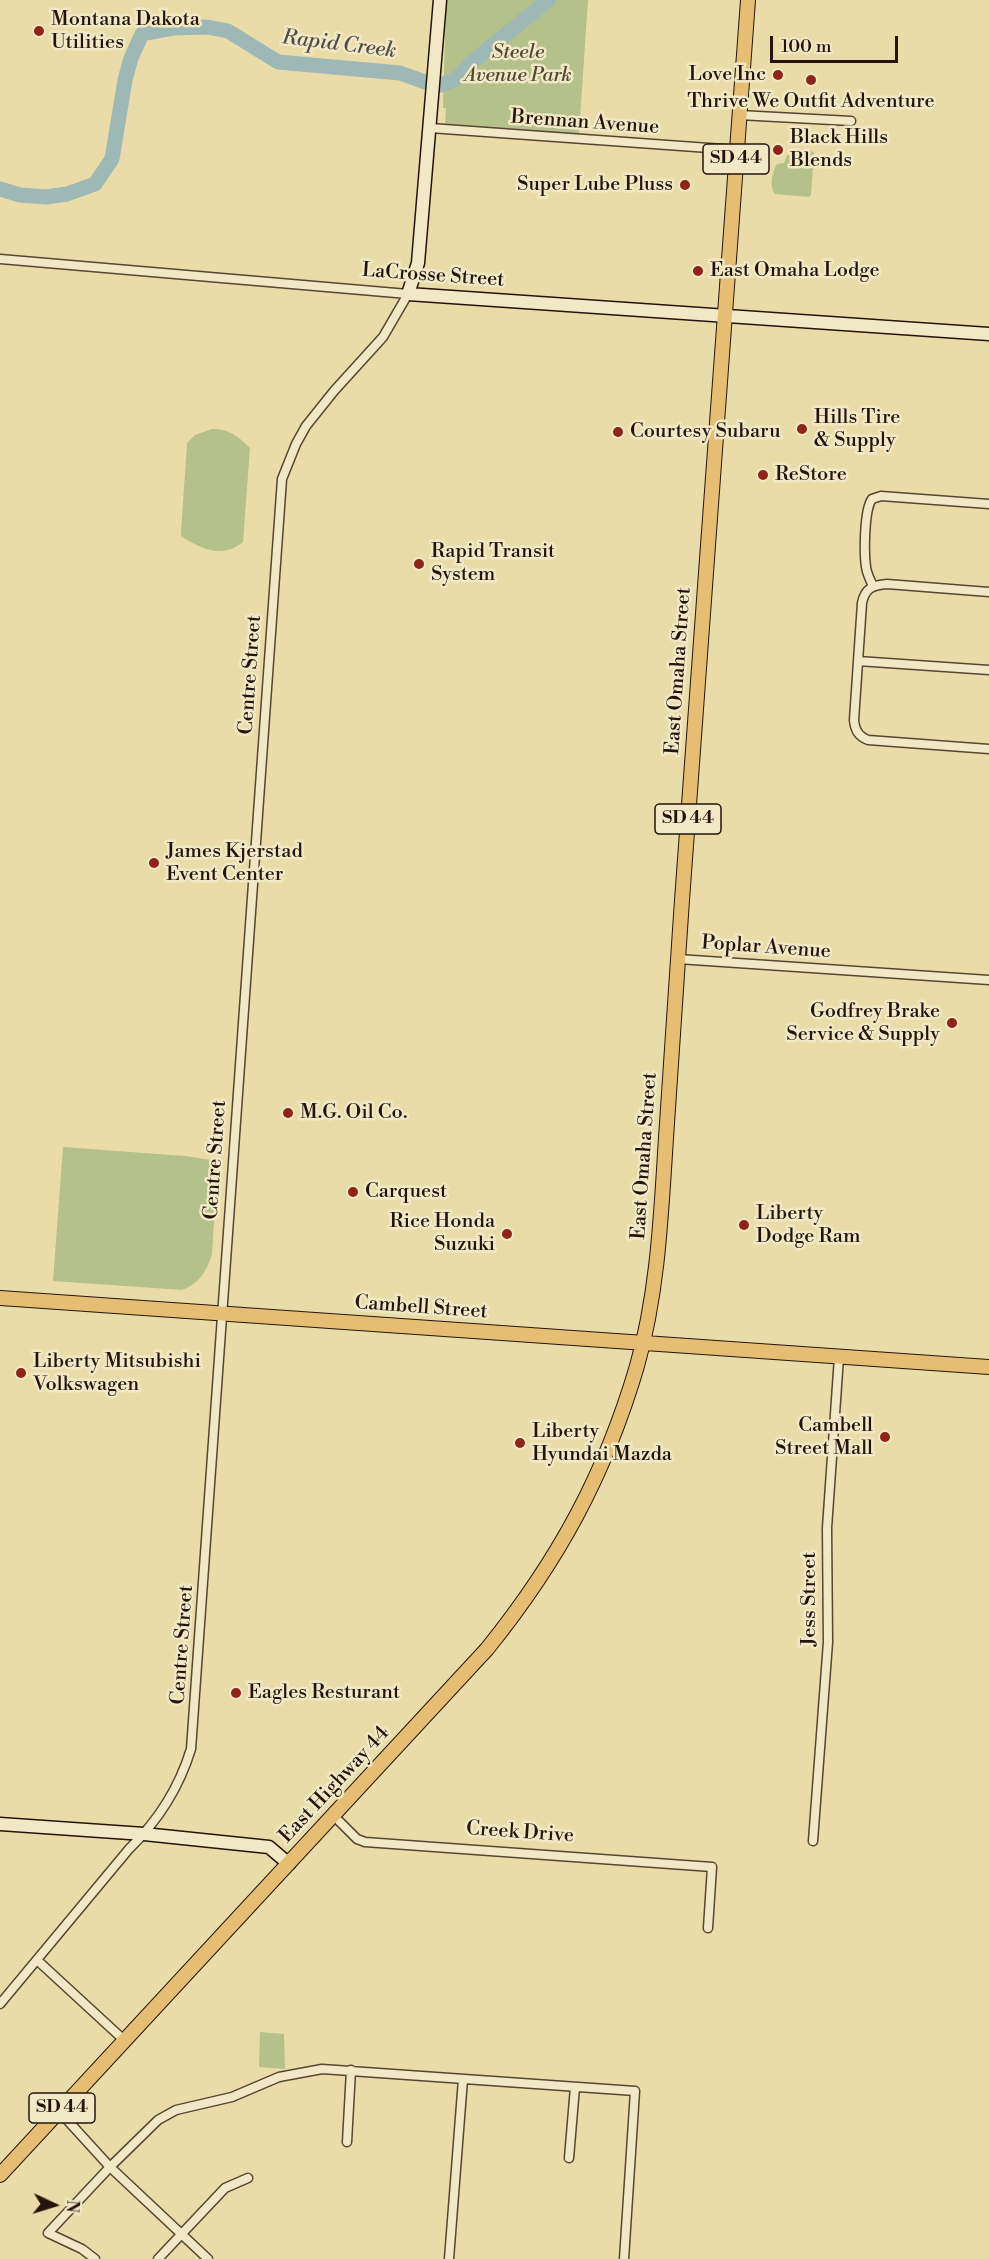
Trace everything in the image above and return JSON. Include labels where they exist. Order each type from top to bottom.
[{"type":"main road","name":"East Omaha Street","points":[[643,1343],[659,1247],[748,0]]},
{"type":"main road","name":"Cambell Street","points":[[0,1298],[989,1367]]},
{"type":"main road","name":"East Highway 44","points":[[0,2175],[487,1650],[540,1579],[569,1533],[594,1484],[617,1426],[643,1343]]},
{"type":"street","points":[[408,294],[418,262],[440,0]]},
{"type":"street","points":[[740,115],[851,121]]},
{"type":"street","name":"Brennan Avenue","points":[[430,128],[737,150]]},
{"type":"street","name":"LaCrosse Street","points":[[0,259],[408,294],[989,334]]},
{"type":"street","name":"Centre Street","points":[[0,2004],[144,1834],[174,1792],[184,1773],[191,1749],[202,1622],[282,479],[291,454],[306,426],[333,391],[383,337],[408,294]]},
{"type":"street","points":[[873,586],[867,572],[866,559],[868,508],[872,498],[881,496],[989,504]]},
{"type":"street","points":[[989,592],[887,584],[873,586],[866,590],[863,596],[854,720],[856,731],[863,738],[989,749]]},
{"type":"street","points":[[858,661],[989,670]]},
{"type":"street","name":"Poplar Avenue","points":[[678,959],[989,980]]},
{"type":"street","name":"Jess Street","points":[[813,1841],[828,1632],[826,1528],[840,1357]]},
{"type":"street","name":"Creek Drive","points":[[334,1816],[357,1839],[365,1842],[712,1867],[708,1928]]},
{"type":"street","points":[[0,1824],[144,1834],[269,1847],[289,1864]]},
{"type":"street","points":[[37,1960],[125,2041]]},
{"type":"street","points":[[95,2259],[82,2249],[48,2233],[158,2120],[176,2110],[232,2097],[279,2078],[322,2069],[635,2091],[624,2259]]},
{"type":"street","points":[[347,2142],[351,2070]]},
{"type":"street","points":[[449,2259],[463,2079]]},
{"type":"street","points":[[569,2158],[575,2086]]},
{"type":"street","points":[[59,2111],[110,2167],[208,2259]]},
{"type":"street","points":[[158,2259],[225,2188],[248,2178]]},
{"type":"green space","name":"Steele Avenue Park","points":[[446,0],[588,0],[579,134],[445,125],[446,108],[443,108]]},
{"type":"green space","points":[[797,149],[809,149],[814,153],[811,195],[809,197],[775,194],[772,184],[775,167],[777,164],[784,163],[787,155],[796,157]]},
{"type":"green space","points":[[212,429],[233,434],[250,448],[243,542],[227,550],[219,551],[196,545],[181,536],[187,443],[195,435]]},
{"type":"green space","points":[[63,1147],[185,1156],[218,1161],[212,1254],[208,1266],[198,1280],[182,1290],[53,1281]]},
{"type":"green space","points":[[260,2032],[284,2034],[285,2069],[259,2067]]},
{"type":"waterway","name":"Rapid Creek","points":[[0,189],[20,195],[46,197],[67,194],[95,184],[112,159],[125,80],[131,58],[142,34],[174,28],[207,27],[228,31],[278,62],[400,73],[441,85],[458,78],[471,63],[548,0]]},
{"type":"place","name":"Montana Dakota Utilities","points":[[39,31]]},
{"type":"place","name":"Love Inc","points":[[778,75]]},
{"type":"place","name":"Thrive We Outfit Adventure","points":[[811,80]]},
{"type":"place","name":"Black Hills Blends","points":[[778,150]]},
{"type":"place","name":"Super Lube Pluss","points":[[685,185]]},
{"type":"place","name":"East Omaha Lodge","points":[[698,271]]},
{"type":"place","name":"Hills Tire & Supply","points":[[802,429]]},
{"type":"place","name":"Courtesy Subaru","points":[[618,432]]},
{"type":"place","name":"ReStore","points":[[763,475]]},
{"type":"place","name":"Rapid Transit System","points":[[419,564]]},
{"type":"place","name":"James Kjerstad Event Center","points":[[154,863]]},
{"type":"place","name":"Godfrey Brake Service & Supply","points":[[952,1023]]},
{"type":"place","name":"M.G. Oil Co.","points":[[288,1113]]},
{"type":"place","name":"Carquest","points":[[353,1192]]},
{"type":"place","name":"Liberty Dodge Ram","points":[[744,1225]]},
{"type":"place","name":"Rice Honda Suzuki","points":[[507,1234]]},
{"type":"place","name":"Liberty Mitsubishi Volkswagen","points":[[21,1373]]},
{"type":"place","name":"Cambell Street Mall","points":[[885,1437]]},
{"type":"place","name":"Liberty Hyundai Mazda","points":[[520,1443]]},
{"type":"place","name":"Eagles Resturant","points":[[236,1693]]}]
